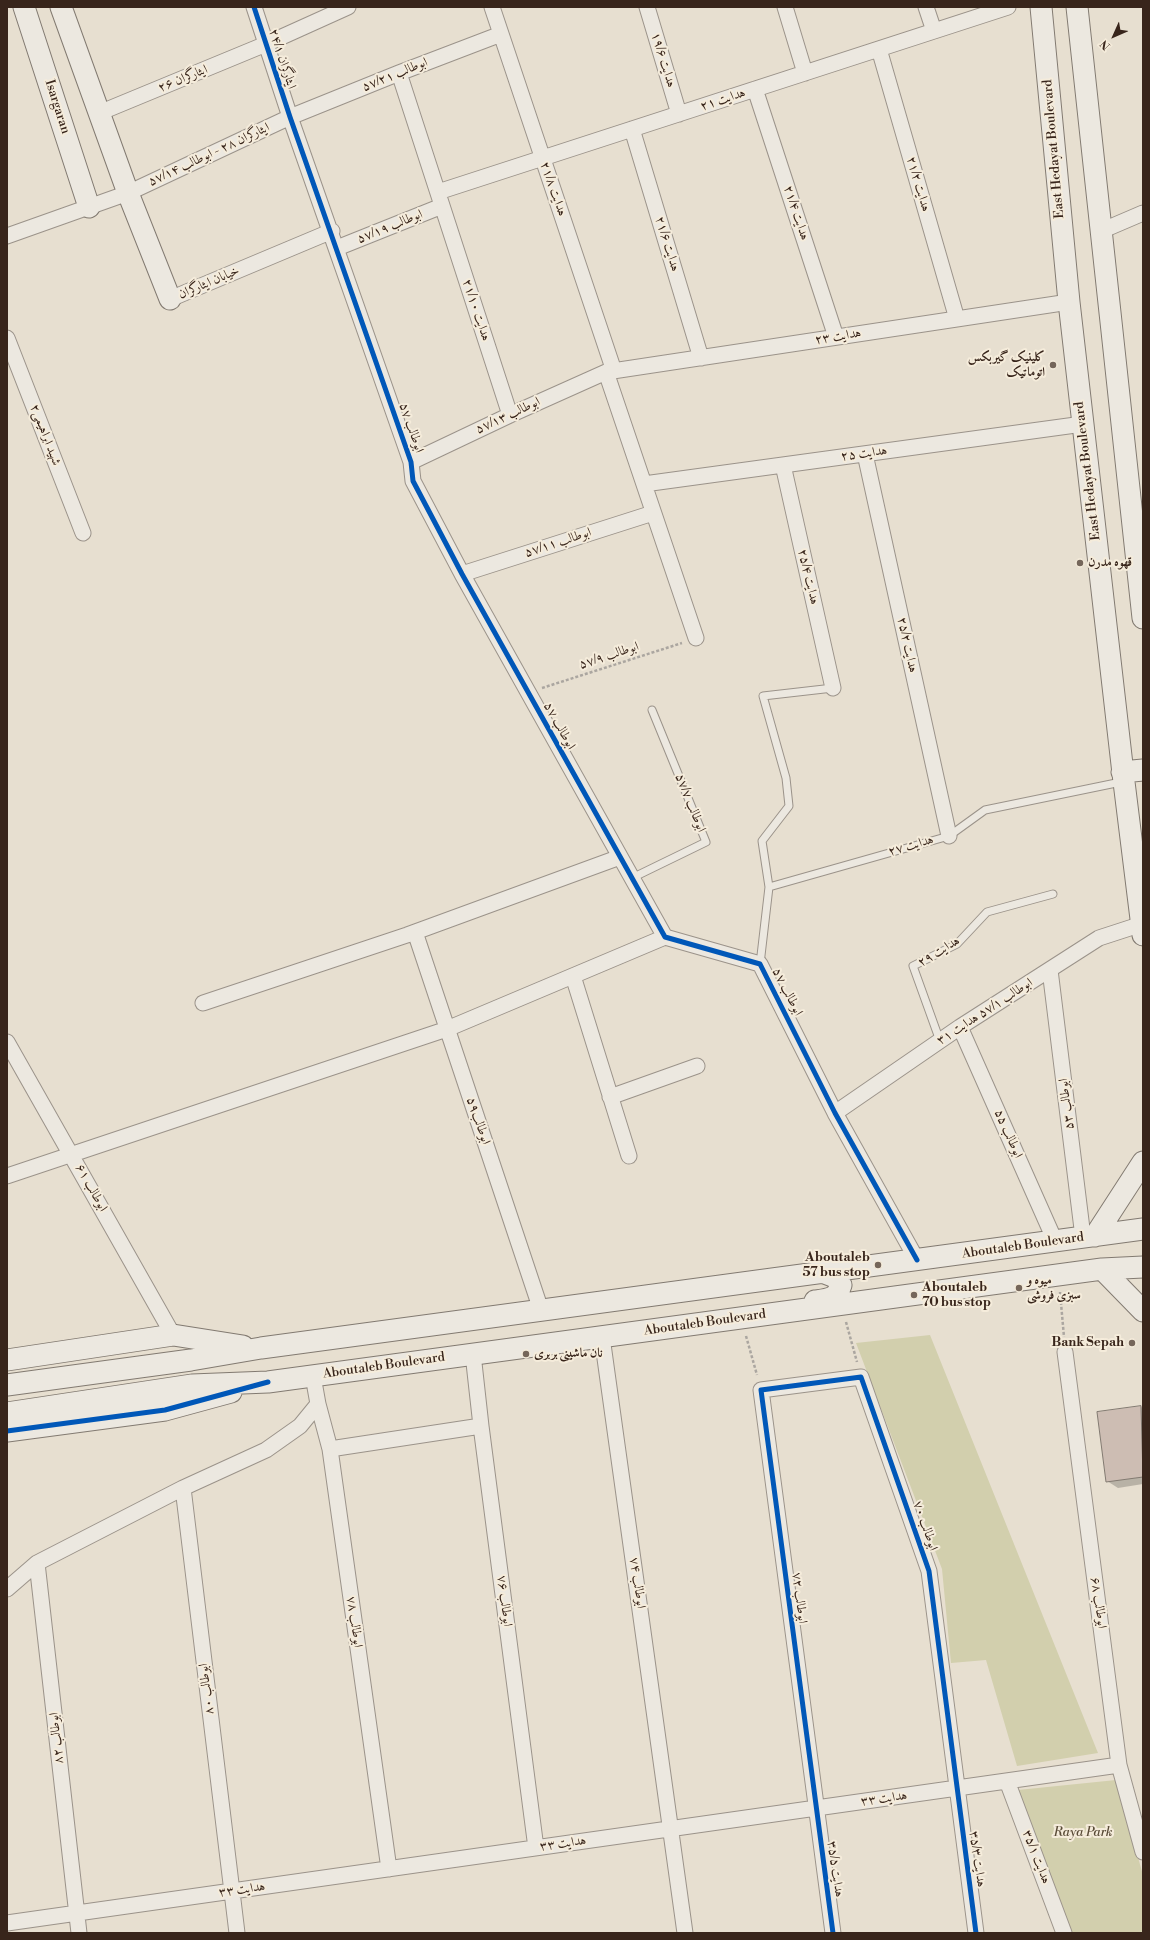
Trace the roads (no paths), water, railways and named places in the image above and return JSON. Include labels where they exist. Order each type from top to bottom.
[{"type":"main road","name":"Isargaran","points":[[24,7],[89,207]]},
{"type":"main road","points":[[61,7],[128,193]]},
{"type":"main road","name":"East Hedayat Boulevard","points":[[1041,7],[1069,302],[1123,777],[1142,929]]},
{"type":"main road","points":[[1077,7],[1143,618]]},
{"type":"main road","points":[[1080,35],[1093,7]]},
{"type":"main road","name":"خیابان ایثارگران","points":[[128,193],[170,299]]},
{"type":"main road","points":[[1123,777],[1143,770]]},
{"type":"main road","points":[[1089,1237],[1143,1162]]},
{"type":"main road","name":"Aboutaleb Boulevard","points":[[261,1348],[1143,1229]]},
{"type":"main road","name":"Aboutaleb Boulevard","points":[[268,1382],[1058,1275],[1143,1267]]},
{"type":"main road","points":[[1102,1270],[1143,1311]]},
{"type":"main road","points":[[783,1313],[791,1304],[830,1299],[838,1293],[841,1284],[835,1277],[822,1272]]},
{"type":"main road","points":[[7,1360],[173,1335],[261,1348]]},
{"type":"main road","points":[[7,1386],[191,1360],[261,1348]]},
{"type":"main road","points":[[7,1413],[192,1385],[268,1382]]},
{"type":"main road","points":[[7,1431],[165,1410],[268,1382]]},
{"type":"street","name":"ایثارگران ۲۴/۱","points":[[254,7],[290,117]]},
{"type":"street","name":"ایثارگران ۲۶","points":[[99,113],[266,44],[348,7]]},
{"type":"street","name":"هدایت ۲۱/۸","points":[[492,7],[542,158],[653,513],[696,638]]},
{"type":"street","name":"هدایت ۱۹/۶","points":[[647,7],[679,114]]},
{"type":"street","points":[[785,7],[806,73]]},
{"type":"street","points":[[926,7],[934,31]]},
{"type":"street","name":"هدایت ۲۱","points":[[440,199],[542,158],[1008,7]]},
{"type":"street","name":"ابوطالب ۵۷/۲۱","points":[[290,117],[501,34]]},
{"type":"street","name":"هدایت ۲۱/۲","points":[[879,49],[957,319]]},
{"type":"street","name":"هدایت ۲۱/۱۰","points":[[399,73],[510,415]]},
{"type":"street","name":"هدایت ۲۱/۴","points":[[755,89],[836,337]]},
{"type":"street","name":"ایثارگران ۲۸ - ابوطالب ۵۷/۱۴","points":[[7,236],[128,193],[290,117]]},
{"type":"street","name":"ابوطالب ۵۷","points":[[290,117],[332,231],[411,462],[413,481],[462,574],[665,938],[760,964],[835,1113],[917,1260]]},
{"type":"street","name":"هدایت ۲۱/۶","points":[[632,129],[701,358]]},
{"type":"street","name":"ابوطالب ۵۷/۱۹","points":[[337,248],[440,199]]},
{"type":"street","points":[[1101,231],[1143,214]]},
{"type":"street","name":"خیابان ایثارگران","points":[[170,299],[332,231]]},
{"type":"street","name":"هدایت ۲۳","points":[[610,372],[1069,302]]},
{"type":"street","name":"شهید ابراهیمی۲","points":[[7,338],[14,375],[83,533]]},
{"type":"street","name":"ابوطالب ۵۷/۱۳","points":[[411,462],[510,415],[610,372]]},
{"type":"street","name":"هدایت ۲۵","points":[[644,484],[1083,424]]},
{"type":"street","name":"هدایت ۲۵/۲","points":[[865,454],[949,836]]},
{"type":"street","name":"هدایت ۲۵/۴","points":[[782,465],[833,688]]},
{"type":"street","name":"ابوطالب ۵۷/۱۱","points":[[462,574],[653,513]]},
{"type":"street","points":[[203,1003],[415,932],[620,857]]},
{"type":"street","name":"ابوطالب ۵۷/۱ هدایت ۳۱","points":[[835,1113],[960,1027],[1099,938],[1142,929]]},
{"type":"street","name":"ابوطالب۵۹","points":[[415,932],[542,1310]]},
{"type":"street","points":[[7,1176],[447,1029],[665,938]]},
{"type":"street","name":"ابوطالب ۵۳","points":[[1050,970],[1089,1237]]},
{"type":"street","points":[[572,976],[629,1156]]},
{"type":"street","name":"ابوطالب ۵۵","points":[[960,1027],[1055,1241]]},
{"type":"street","name":"ابوطالب ۶۱","points":[[7,1042],[72,1154],[173,1335]]},
{"type":"street","points":[[610,1097],[697,1066]]},
{"type":"street","name":"ابوطالب ۷۴","points":[[602,1337],[672,1829],[685,1933]]},
{"type":"street","name":"ابوطالب ۶۸","points":[[1065,1352],[1120,1765],[1143,1852]]},
{"type":"street","name":"ابوطالب ۷۶","points":[[473,1354],[536,1848]]},
{"type":"street","name":"ابوطالب ۷۸","points":[[313,1376],[318,1404],[330,1449],[389,1869]]},
{"type":"street","name":"ابوطالب ۷۰","points":[[761,1390],[861,1377],[929,1571],[956,1788]]},
{"type":"street","name":"ابوطالب ۷۲","points":[[761,1390],[815,1808]]},
{"type":"street","points":[[7,1589],[37,1563],[183,1488],[266,1450],[300,1426],[318,1404]]},
{"type":"street","points":[[330,1449],[481,1426]]},
{"type":"street","name":"ابوطالب ۸۰","points":[[183,1488],[237,1933]]},
{"type":"street","name":"ابوطالب ۸۲","points":[[37,1563],[79,1933]]},
{"type":"street","name":"هدایت ۳۳","points":[[7,1923],[1120,1765]]},
{"type":"street","name":"هدایت ۳۵/۱","points":[[1007,1781],[1064,1933]]},
{"type":"street","name":"هدایت ۳۵/۳","points":[[956,1788],[976,1933]]},
{"type":"street","name":"هدایت ۳۵/۵","points":[[815,1808],[833,1933]]},
{"type":"lane","points":[[760,964],[769,887],[762,840],[789,806],[786,778],[763,696],[833,688]]},
{"type":"lane","name":"ابوطالب ۵۷/۷","points":[[632,878],[706,842],[652,710]]},
{"type":"lane","name":"هدایت ۲۷","points":[[769,887],[949,836],[985,810],[1123,777]]},
{"type":"lane","name":"هدایت ۲۹","points":[[940,1041],[913,966],[957,944],[987,912],[1053,894]]},
{"type":"place","name":"کلینیک گیربکس اتوماتیک","points":[[1053,365]]},
{"type":"place","name":"قهوه مدرن","points":[[1080,563]]},
{"type":"place","name":"Aboutaleb 57 bus stop","points":[[878,1265]]},
{"type":"place","name":"میوه و سبزی فروشی","points":[[1019,1288]]},
{"type":"place","name":"Aboutaleb 70 bus stop","points":[[914,1295]]},
{"type":"place","name":"Bank Sepah","points":[[1132,1343]]},
{"type":"place","name":"نان ماشینی بربری","points":[[526,1354]]},
{"type":"park label","name":"Raya Park","points":[[1083,1833]]}]
